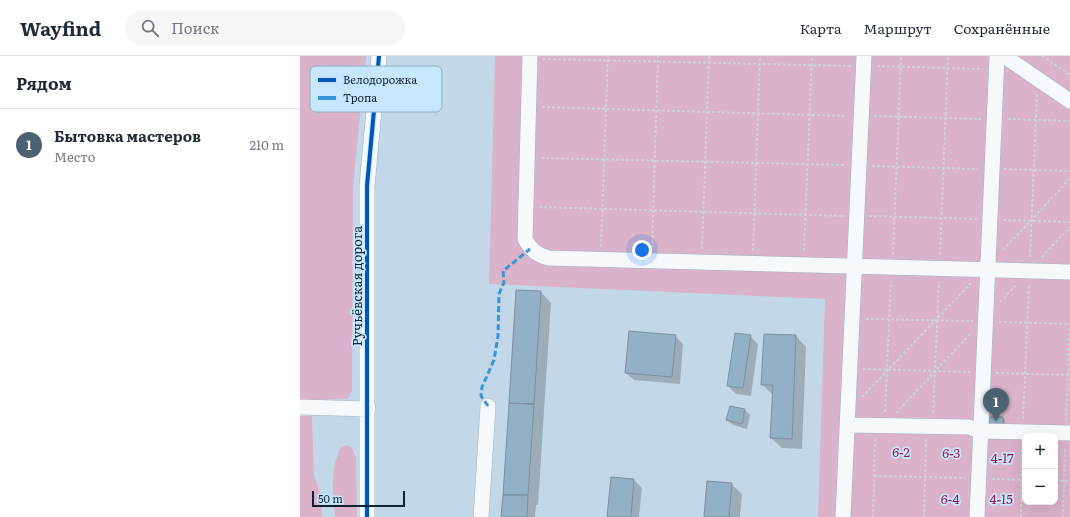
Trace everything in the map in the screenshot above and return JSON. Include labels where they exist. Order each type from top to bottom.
[{"type":"street","name":"Ручьёвская дорога","points":[[378,66],[379,56]]},
{"type":"street","points":[[1004,56],[1040,72],[1070,101]]},
{"type":"street","points":[[530,57],[525,239],[530,248],[538,255],[548,258],[601,260],[1070,272]]},
{"type":"street","points":[[843,517],[864,61]]},
{"type":"street","points":[[977,517],[996,62]]},
{"type":"street","name":"Ручьёвская дорога","points":[[367,517],[367,186],[374,112]]},
{"type":"street","points":[[481,517],[488,406]]},
{"type":"street","points":[[300,408],[368,409]]},
{"type":"street","points":[[847,419],[880,425],[969,427],[980,431],[1068,433]]},
{"type":"path","points":[[601,260],[608,56]]},
{"type":"path","points":[[652,261],[658,56]]},
{"type":"path","points":[[702,263],[709,56]]},
{"type":"path","points":[[753,264],[760,56]]},
{"type":"path","points":[[804,265],[812,56]]},
{"type":"path","points":[[873,517],[874,476],[888,370],[901,56]]},
{"type":"path","points":[[924,517],[925,478],[935,371],[948,56]]},
{"type":"path","points":[[1042,56],[1070,75]]},
{"type":"path","points":[[530,57],[608,61],[812,65],[864,61],[901,67],[948,68],[996,62]]},
{"type":"path","points":[[1020,517],[1022,432],[1036,120],[1040,72],[1046,59]]},
{"type":"path","points":[[529,107],[1070,121]]},
{"type":"path","points":[[527,157],[1070,171]]},
{"type":"path","points":[[847,419],[888,370],[978,276],[987,269],[992,260],[1032,221],[1070,179]]},
{"type":"path","points":[[526,206],[1070,222]]},
{"type":"path","points":[[852,318],[1070,325],[1068,433],[1063,517]]},
{"type":"path","points":[[849,369],[1069,375]]},
{"type":"path","points":[[874,476],[1021,480]]},
{"type":"path","points":[[1058,481],[1070,481]]},
{"type":"green space","points":[[300,56],[366,56],[365,66],[310,66],[310,112],[360,112],[353,187],[352,391],[347,399],[300,400]]},
{"type":"green space","points":[[495,56],[1070,56],[1070,517],[818,517],[825,299],[489,284]]},
{"type":"green space","points":[[300,416],[312,416],[314,475],[321,496],[322,517],[300,517]]},
{"type":"green space","points":[[347,445],[352,448],[356,458],[357,517],[335,517],[333,481],[335,463],[341,447]]},
{"type":"building","points":[[516,290],[541,291],[534,404],[509,403]]},
{"type":"building","points":[[629,331],[676,335],[672,377],[625,373]]},
{"type":"building","points":[[735,333],[751,335],[743,388],[727,386]]},
{"type":"building","points":[[764,334],[796,335],[792,439],[770,438],[773,385],[761,385]]},
{"type":"building","points":[[509,403],[534,404],[528,495],[503,495]]},
{"type":"building","points":[[730,406],[745,409],[742,424],[726,420]]},
{"type":"building","points":[[989,417],[1003,417],[1003,425],[989,425]]},
{"type":"building","points":[[611,477],[634,479],[631,517],[607,517]]},
{"type":"building","points":[[707,481],[732,483],[729,517],[704,517]]},
{"type":"building","points":[[503,495],[528,495],[527,517],[501,517]]},
{"type":"marked path","points":[[488,406],[481,396],[482,387],[494,360],[498,336],[499,294],[504,282],[503,271],[530,249]]},
{"type":"cycle path","points":[[378,66],[379,56]]},
{"type":"cycle path","points":[[367,517],[367,186],[374,112]]},
{"type":"place","name":"Бытовка мастеров","points":[[996,421]]},
{"type":"park label","name":"6-2","points":[[901,452]]},
{"type":"park label","name":"6-3","points":[[951,453]]},
{"type":"park label","name":"4-17","points":[[1002,458]]},
{"type":"park label","name":"6-4","points":[[950,499]]},
{"type":"park label","name":"4-15","points":[[1001,499]]}]
